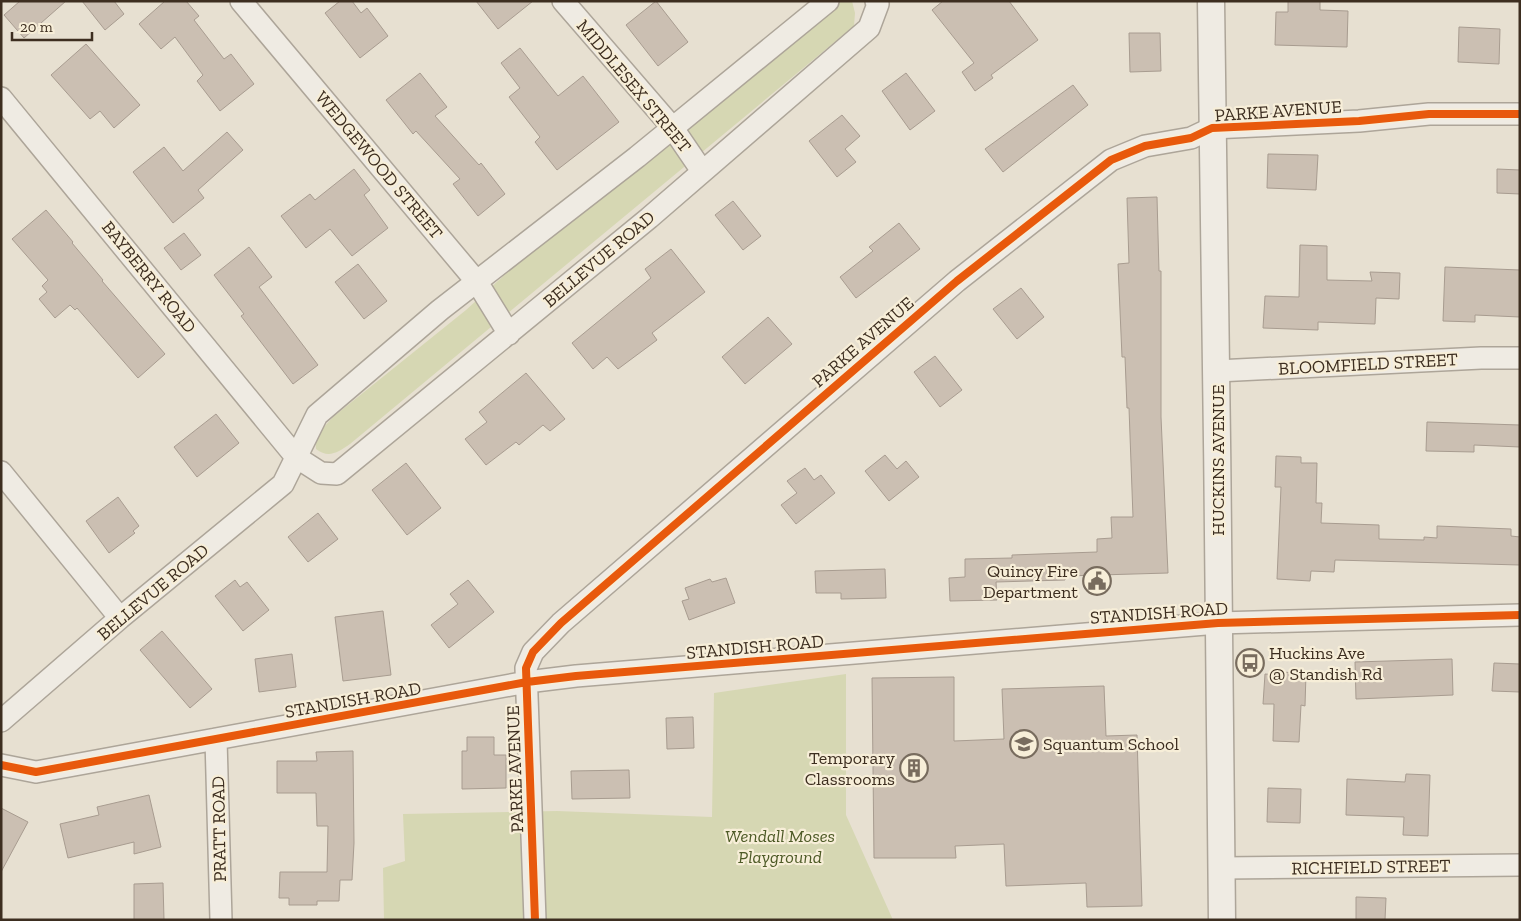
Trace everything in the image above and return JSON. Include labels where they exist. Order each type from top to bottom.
[{"type":"street","name":"WEDGEWOOD STREET","points":[[241,1],[477,282],[509,334]]},
{"type":"street","name":"MIDDLESEX STREET","points":[[563,1],[672,127],[702,171]]},
{"type":"street","name":"BELLEVUE ROAD","points":[[1,721],[120,618],[283,484],[317,415],[440,310],[828,1]]},
{"type":"street","name":"BELLEVUE ROAD","points":[[296,457],[321,473],[337,474],[509,334],[869,28],[878,4],[876,1]]},
{"type":"street","name":"HUCKINS AVENUE","points":[[1211,1],[1217,371],[1222,920]]},
{"type":"street","name":"BAYBERRY ROAD","points":[[1,98],[296,457]]},
{"type":"street","name":"PARKE AVENUE","points":[[535,920],[526,668],[533,652],[561,623],[957,281],[1111,160],[1144,146],[1191,138],[1212,128],[1359,121],[1429,114],[1520,114]]},
{"type":"street","name":"BLOOMFIELD STREET","points":[[1217,371],[1481,358],[1520,358]]},
{"type":"street","points":[[1,472],[120,618]]},
{"type":"street","name":"STANDISH ROAD","points":[[1,765],[36,772],[394,708],[527,682],[576,676],[1218,623],[1520,615]]},
{"type":"street","name":"PRATT ROAD","points":[[216,739],[221,920]]},
{"type":"street","name":"RICHFIELD STREET","points":[[1222,868],[1520,865]]},
{"type":"green space","points":[[835,1],[852,1],[855,13],[854,26],[350,444],[337,452],[329,454],[316,449],[315,437],[333,417],[466,310],[510,270]]},
{"type":"green space","name":"Wendall Moses Playground","points":[[846,674],[846,815],[893,920],[384,920],[383,868],[405,861],[403,814],[557,811],[712,817],[714,693]]},
{"type":"building","points":[[20,1],[66,1],[24,38],[4,15]]},
{"type":"building","points":[[82,1],[114,1],[124,14],[105,30]]},
{"type":"building","points":[[165,1],[186,1],[199,16],[194,20],[224,59],[231,54],[254,84],[220,111],[197,81],[203,75],[175,37],[161,49],[139,24]]},
{"type":"building","points":[[340,1],[352,1],[361,13],[367,8],[388,36],[360,58],[325,13]]},
{"type":"building","points":[[476,1],[533,1],[498,29]]},
{"type":"building","points":[[656,1],[688,42],[658,66],[626,25]]},
{"type":"building","points":[[943,1],[1009,1],[1038,40],[991,75],[993,78],[975,91],[962,72],[974,63],[932,10]]},
{"type":"building","points":[[1288,1],[1320,1],[1320,10],[1348,11],[1347,47],[1275,45],[1276,12],[1288,12]]},
{"type":"building","points":[[1459,27],[1500,29],[1499,64],[1458,62]]},
{"type":"building","points":[[1129,33],[1160,33],[1161,71],[1130,72]]},
{"type":"building","points":[[86,44],[140,105],[114,128],[100,111],[90,119],[51,75]]},
{"type":"building","points":[[520,48],[558,96],[583,76],[619,122],[557,170],[535,142],[540,137],[509,97],[520,88],[501,63]]},
{"type":"building","points":[[420,73],[447,107],[435,116],[479,165],[481,163],[505,194],[478,216],[453,184],[460,179],[416,131],[413,134],[386,100]]},
{"type":"building","points":[[906,73],[935,111],[910,130],[882,91]]},
{"type":"building","points":[[1073,85],[1088,105],[1003,172],[985,149]]},
{"type":"building","points":[[842,115],[860,136],[845,149],[856,162],[837,177],[809,141]]},
{"type":"building","points":[[227,132],[243,150],[198,190],[204,198],[173,223],[133,172],[164,147],[183,171]]},
{"type":"building","points":[[1268,154],[1318,155],[1316,190],[1267,188]]},
{"type":"building","points":[[354,169],[370,190],[364,195],[388,228],[352,256],[330,229],[306,248],[281,216],[310,194],[315,200]]},
{"type":"building","points":[[1497,169],[1520,170],[1520,194],[1497,193]]},
{"type":"building","points":[[1157,197],[1159,271],[1161,271],[1161,417],[1168,573],[1065,576],[1065,580],[996,582],[997,600],[950,601],[949,578],[965,577],[965,559],[1012,558],[1012,555],[1097,552],[1097,539],[1112,538],[1111,517],[1133,517],[1129,408],[1127,408],[1125,357],[1122,357],[1118,264],[1129,263],[1127,198]]},
{"type":"building","points":[[733,201],[761,236],[743,250],[715,215]]},
{"type":"building","points":[[46,210],[102,281],[165,354],[138,378],[77,308],[75,310],[70,305],[55,318],[39,299],[47,292],[42,286],[48,280],[12,239]]},
{"type":"building","points":[[899,223],[920,249],[856,298],[840,277],[873,251],[869,247]]},
{"type":"building","points":[[184,233],[201,255],[181,270],[164,248]]},
{"type":"building","points":[[1300,245],[1327,246],[1327,280],[1372,281],[1370,272],[1400,273],[1399,299],[1376,298],[1375,324],[1318,322],[1318,330],[1263,328],[1265,296],[1299,297]]},
{"type":"building","points":[[249,247],[272,277],[259,287],[318,365],[293,384],[241,316],[244,314],[214,275]]},
{"type":"building","points":[[671,249],[705,292],[652,333],[657,340],[618,369],[607,357],[593,369],[572,343],[651,278],[645,269]]},
{"type":"building","points":[[358,264],[387,301],[364,319],[335,282]]},
{"type":"building","points":[[1445,267],[1520,270],[1520,317],[1475,315],[1475,322],[1443,321]]},
{"type":"building","points":[[1021,288],[1044,317],[1017,339],[993,309]]},
{"type":"building","points":[[768,317],[792,344],[745,384],[722,357]]},
{"type":"building","points":[[935,356],[962,390],[940,407],[914,372]]},
{"type":"building","points":[[526,373],[565,419],[550,431],[543,425],[519,445],[516,442],[486,465],[465,439],[487,422],[479,412]]},
{"type":"building","points":[[216,414],[239,443],[197,477],[174,447]]},
{"type":"building","points":[[1427,422],[1520,425],[1520,447],[1474,445],[1474,452],[1426,451]]},
{"type":"building","points":[[885,455],[897,469],[906,461],[919,477],[889,501],[865,471]]},
{"type":"building","points":[[1276,456],[1301,457],[1301,463],[1317,463],[1316,503],[1322,503],[1321,523],[1379,525],[1379,539],[1424,540],[1424,537],[1437,538],[1437,526],[1511,529],[1511,536],[1520,537],[1520,565],[1335,560],[1334,572],[1311,571],[1310,581],[1277,579],[1281,487],[1275,487]]},
{"type":"building","points":[[406,463],[441,508],[407,535],[372,490]]},
{"type":"building","points":[[805,468],[814,480],[821,475],[835,493],[796,524],[781,505],[797,493],[787,481]]},
{"type":"building","points":[[118,497],[139,526],[133,531],[135,533],[109,553],[86,521]]},
{"type":"building","points":[[318,513],[338,539],[308,562],[288,537]]},
{"type":"building","points":[[885,569],[886,598],[841,599],[841,593],[816,593],[815,571]]},
{"type":"building","points":[[726,578],[735,603],[689,620],[682,601],[689,599],[685,588],[710,579],[712,582]]},
{"type":"building","points":[[235,580],[240,587],[247,582],[269,610],[243,631],[215,596]]},
{"type":"building","points":[[468,580],[494,612],[449,648],[431,625],[458,604],[450,594]]},
{"type":"building","points":[[383,611],[391,675],[343,681],[335,617]]},
{"type":"building","points":[[162,631],[212,689],[190,708],[140,650]]},
{"type":"building","points":[[292,654],[296,687],[259,692],[255,659]]},
{"type":"building","points":[[1452,659],[1453,695],[1356,699],[1355,662]]},
{"type":"building","points":[[1494,663],[1520,664],[1520,692],[1492,691]]},
{"type":"building","points":[[1277,672],[1306,673],[1305,706],[1301,705],[1299,742],[1273,741],[1274,704],[1263,704],[1265,674],[1277,675]]},
{"type":"building","points":[[954,677],[954,741],[1004,739],[1002,689],[1104,686],[1106,736],[1137,735],[1142,906],[1087,907],[1086,883],[1006,886],[1004,844],[955,846],[956,858],[874,858],[872,678]]},
{"type":"building","points":[[693,717],[694,748],[667,749],[666,718]]},
{"type":"building","points":[[467,737],[494,737],[494,755],[506,755],[506,788],[462,789],[462,751],[467,751]]},
{"type":"building","points":[[353,751],[354,843],[352,880],[340,880],[339,901],[317,901],[317,905],[289,905],[289,898],[279,898],[280,872],[327,872],[328,826],[317,826],[316,793],[277,793],[277,761],[317,761],[316,752]]},
{"type":"building","points":[[629,770],[630,798],[572,799],[571,771]]},
{"type":"building","points":[[1406,774],[1430,775],[1428,836],[1403,835],[1404,817],[1346,815],[1347,779],[1405,782]]},
{"type":"building","points":[[1268,788],[1301,789],[1300,823],[1267,822]]},
{"type":"building","points":[[149,795],[161,847],[134,854],[134,842],[68,858],[60,824],[99,815],[97,807]]},
{"type":"building","points":[[1,808],[28,822],[1,872]]},
{"type":"building","points":[[163,883],[164,920],[134,920],[134,884]]},
{"type":"building","points":[[1356,897],[1386,898],[1385,920],[1356,920]]},
{"type":"cycle path","points":[[535,920],[526,668],[533,652],[561,623],[957,281],[1111,160],[1145,146],[1191,138],[1212,128],[1359,121],[1429,114],[1520,114]]},
{"type":"cycle path","points":[[1,765],[36,772],[527,682],[576,676],[1218,623],[1520,615]]},
{"type":"place","name":"Quincy Fire Department","points":[[1097,581]]},
{"type":"place","name":"Huckins Ave @ Standish Rd","points":[[1250,663]]},
{"type":"place","name":"Squantum School","points":[[1024,744]]},
{"type":"place","name":"Temporary Classrooms","points":[[914,768]]}]
